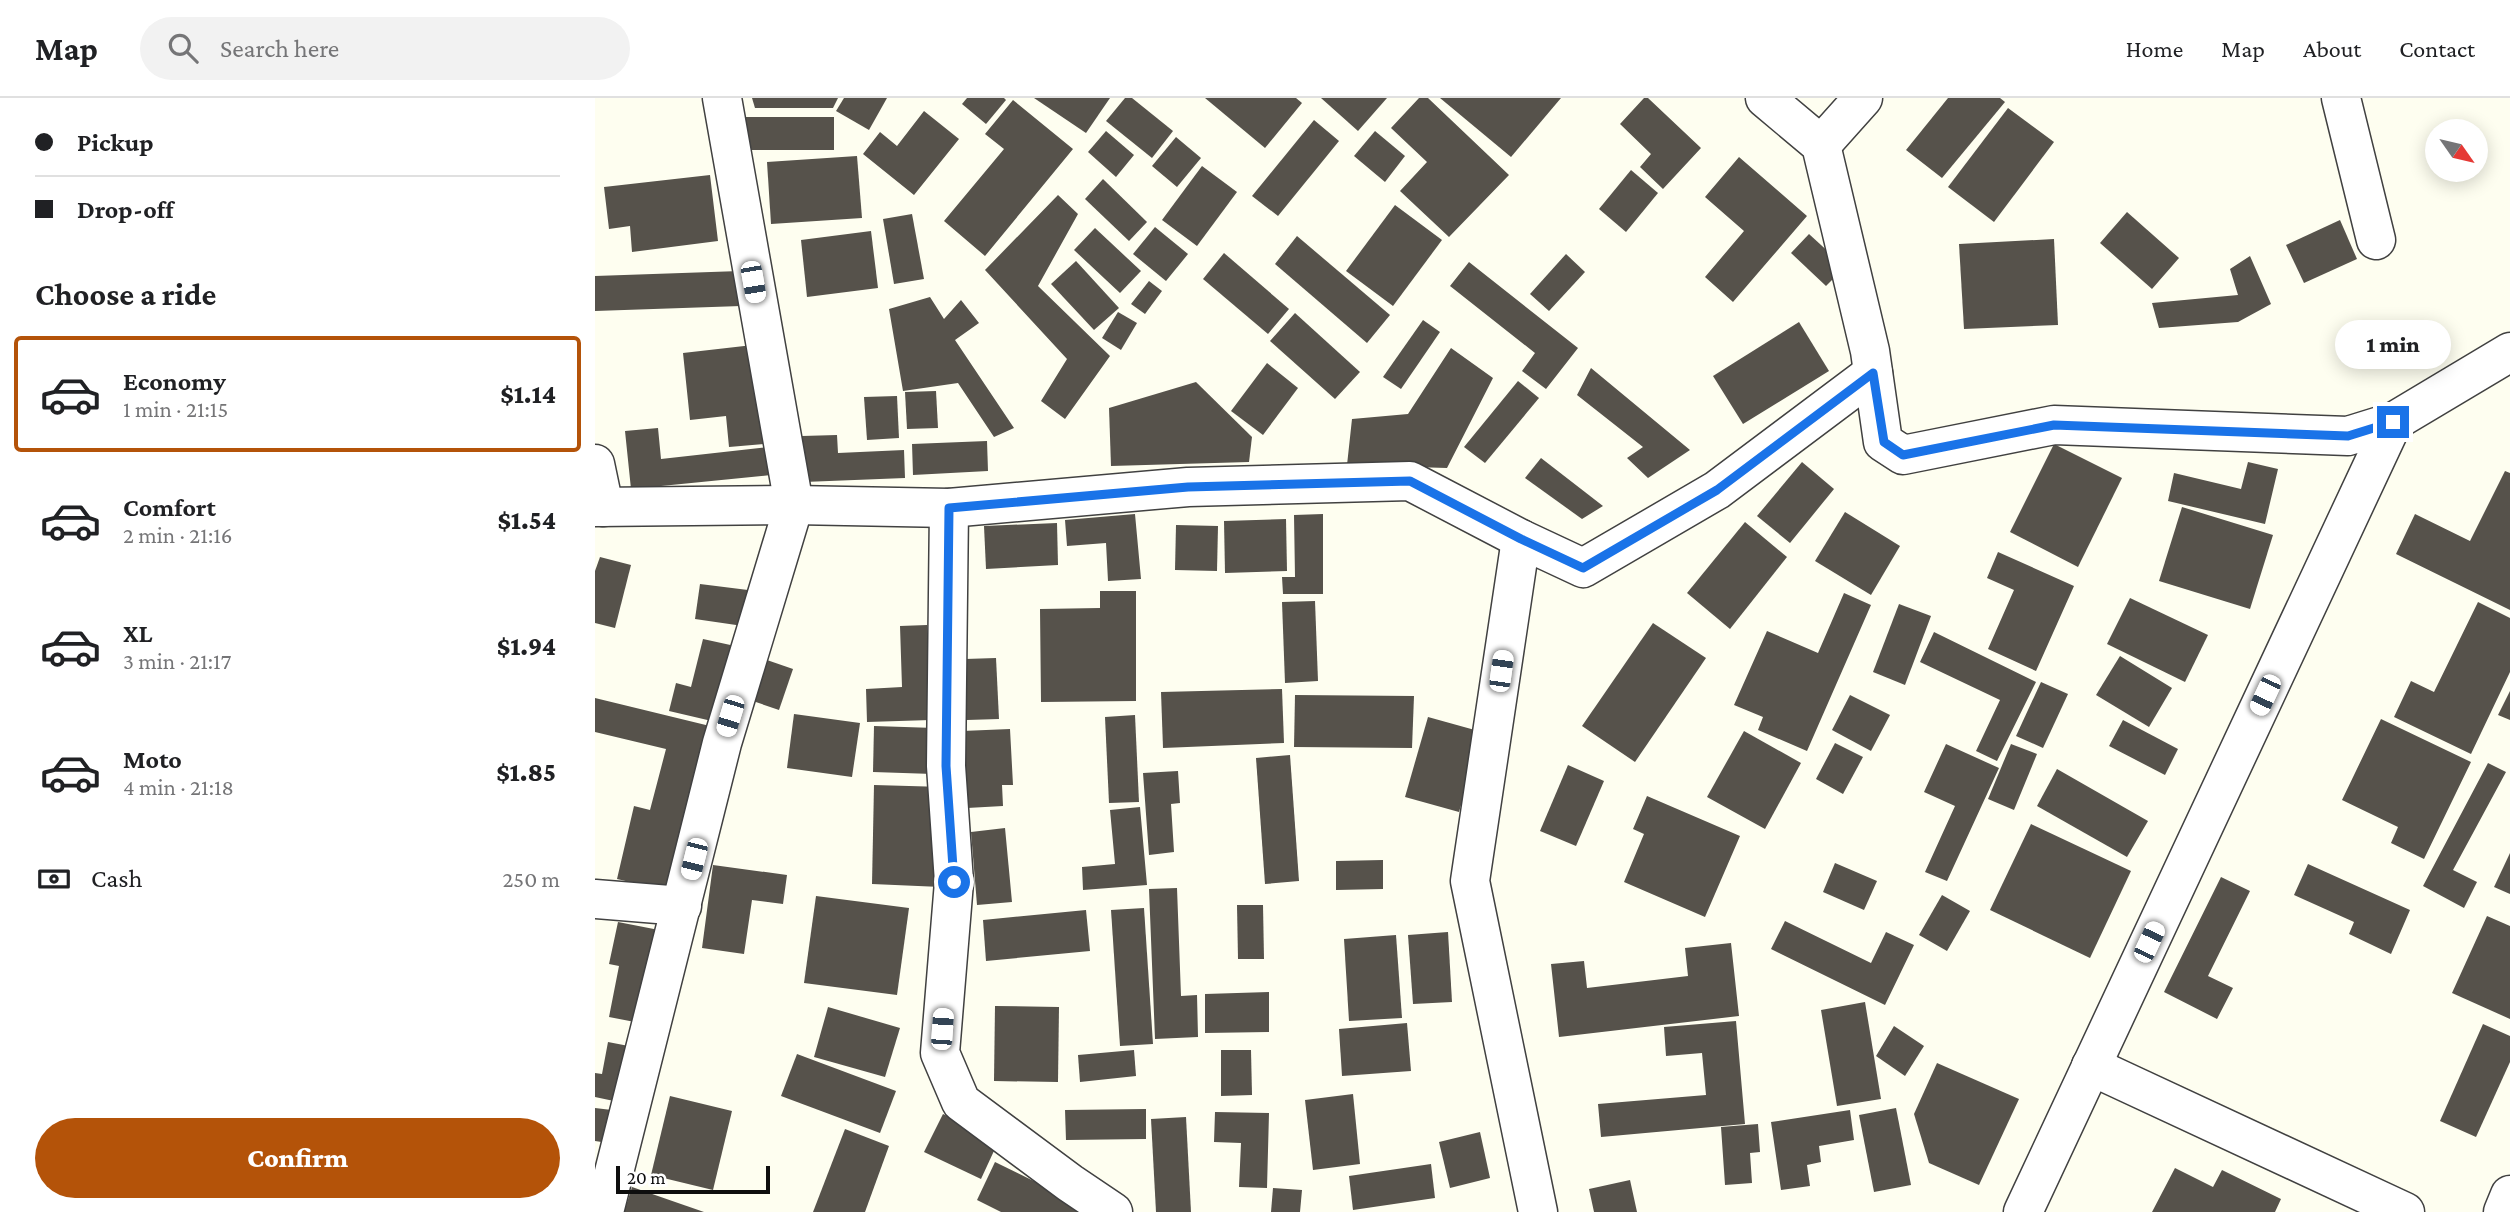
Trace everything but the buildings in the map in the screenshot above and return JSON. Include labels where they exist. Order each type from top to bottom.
[{"type":"street","points":[[604,1212],[722,743],[794,505],[722,98]]},
{"type":"street","points":[[1765,98],[1821,145],[1870,351],[1884,442],[1903,455],[2054,425],[2348,436],[2393,422],[2510,352]]},
{"type":"street","points":[[1821,145],[1863,98]]},
{"type":"street","points":[[2341,98],[2376,240]]},
{"type":"street","points":[[595,464],[600,507],[794,505],[949,508],[1188,487],[1410,481],[1583,568],[1717,490],[1873,373]]},
{"type":"street","points":[[2023,1212],[2393,422]]},
{"type":"street","points":[[949,508],[946,766],[954,882],[940,1053],[961,1102],[1113,1212]]},
{"type":"street","points":[[1521,539],[1470,881],[1538,1212]]},
{"type":"street","points":[[595,899],[682,906]]},
{"type":"street","points":[[2091,1066],[2406,1212]]},
{"type":"street","points":[[2503,1212],[2510,1195]]},
{"type":"route","points":[[954,882],[946,766],[949,508],[1188,487],[1410,481],[1583,568],[1717,490],[1873,373],[1884,442],[1903,455],[2054,425],[2348,436],[2393,422]]}]
